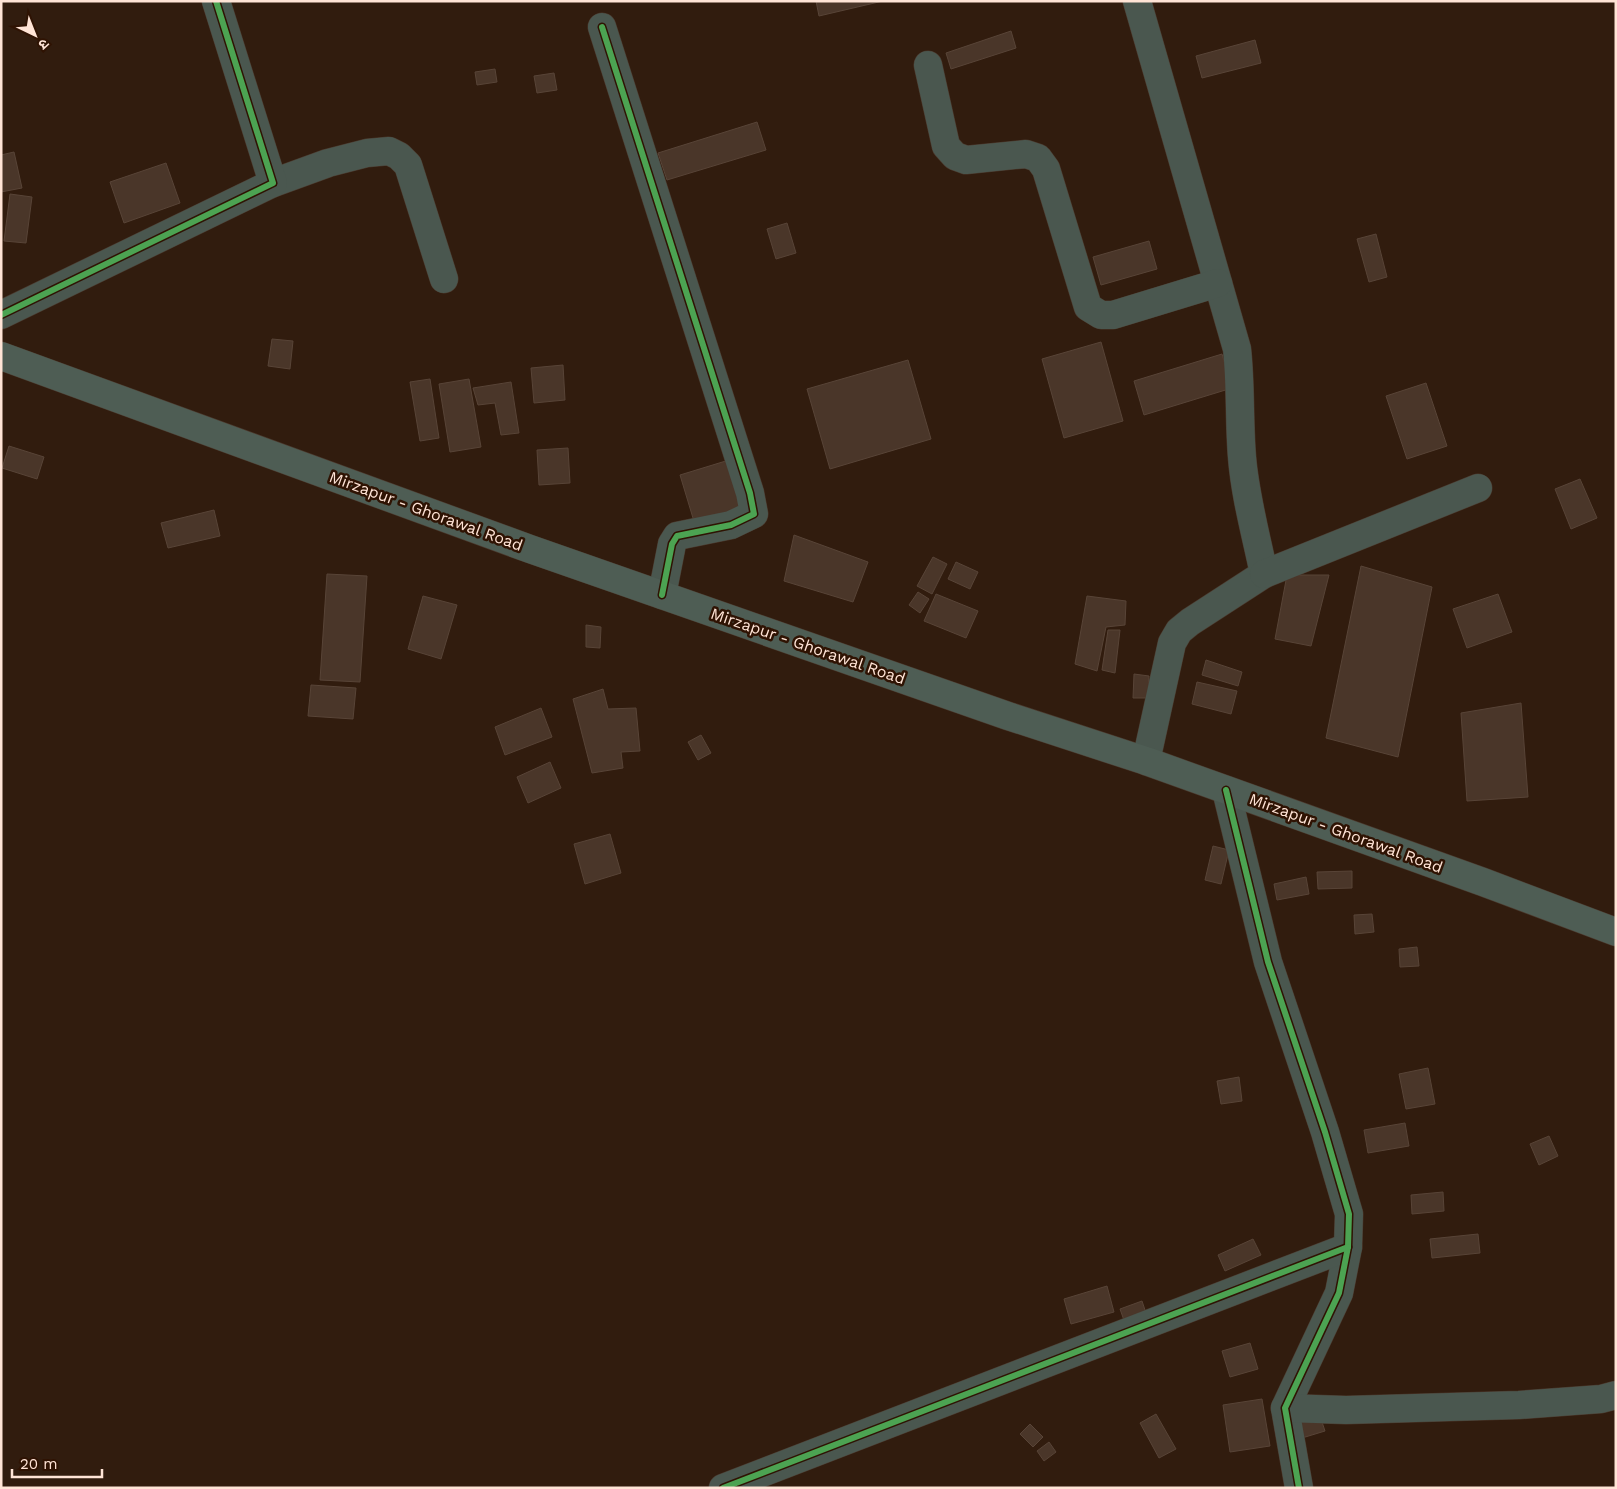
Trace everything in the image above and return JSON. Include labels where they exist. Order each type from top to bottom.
[{"type":"main road","name":"Mirzapur - Ghorawal Road","points":[[1,356],[662,595],[1008,716],[1146,761],[1483,882],[1616,932]]},
{"type":"street","points":[[216,1],[273,183]]},
{"type":"street","points":[[1137,1],[1237,349],[1245,483],[1264,574]]},
{"type":"street","points":[[602,27],[750,493],[754,514],[731,525],[677,536],[672,544],[662,595]]},
{"type":"street","points":[[928,65],[946,146],[955,156],[966,160],[1026,154],[1038,158],[1046,168],[1088,307],[1101,315],[1113,315],[1218,283]]},
{"type":"street","points":[[1,315],[273,183],[328,163],[389,151],[400,156],[408,165],[444,279]]},
{"type":"street","points":[[1146,761],[1172,643],[1179,631],[1264,574],[1478,488]]},
{"type":"street","points":[[1226,790],[1268,962],[1326,1132],[1349,1214],[1348,1247],[1339,1293],[1285,1408],[1299,1488]]},
{"type":"street","points":[[723,1488],[1348,1247]]},
{"type":"street","points":[[1285,1408],[1346,1410],[1519,1405],[1601,1399],[1616,1395]]},
{"type":"building","points":[[816,1],[883,1],[819,16]]},
{"type":"building","points":[[1011,31],[1016,48],[951,69],[946,53]]},
{"type":"building","points":[[1255,40],[1261,63],[1202,78],[1196,56]]},
{"type":"building","points":[[495,69],[497,82],[477,85],[475,72]]},
{"type":"building","points":[[554,73],[557,90],[537,93],[534,76]]},
{"type":"building","points":[[757,122],[766,150],[667,180],[658,153]]},
{"type":"building","points":[[14,152],[22,188],[1,192],[1,155]]},
{"type":"building","points":[[166,163],[180,203],[124,223],[110,182]]},
{"type":"building","points":[[10,194],[32,197],[26,243],[4,241]]},
{"type":"building","points":[[787,223],[796,253],[776,259],[767,229]]},
{"type":"building","points":[[1376,234],[1387,277],[1369,282],[1357,239]]},
{"type":"building","points":[[1149,241],[1157,269],[1101,285],[1093,257]]},
{"type":"building","points":[[272,339],[293,341],[290,369],[268,366]]},
{"type":"building","points":[[1101,342],[1123,421],[1064,438],[1042,359]]},
{"type":"building","points":[[1222,354],[1232,388],[1144,415],[1134,381]]},
{"type":"building","points":[[908,360],[931,439],[830,469],[807,389]]},
{"type":"building","points":[[563,365],[565,400],[534,403],[531,368]]},
{"type":"building","points":[[430,379],[439,438],[420,441],[410,382]]},
{"type":"building","points":[[469,379],[481,447],[450,452],[439,384]]},
{"type":"building","points":[[511,382],[519,433],[501,435],[495,403],[478,405],[473,388]]},
{"type":"building","points":[[1426,383],[1447,446],[1407,459],[1386,396]]},
{"type":"building","points":[[9,446],[44,457],[37,479],[2,468]]},
{"type":"building","points":[[568,448],[570,483],[539,485],[537,450]]},
{"type":"building","points":[[729,460],[745,513],[696,528],[680,475]]},
{"type":"building","points":[[1580,479],[1597,518],[1571,529],[1555,489]]},
{"type":"building","points":[[214,510],[220,536],[168,548],[161,523]]},
{"type":"building","points":[[794,535],[868,562],[853,602],[784,581]]},
{"type":"building","points":[[933,557],[947,564],[932,594],[917,586]]},
{"type":"building","points":[[956,562],[978,572],[970,589],[948,579]]},
{"type":"building","points":[[1361,566],[1432,587],[1398,757],[1326,738]]},
{"type":"building","points":[[327,574],[367,576],[360,682],[320,680]]},
{"type":"building","points":[[1287,575],[1329,575],[1311,646],[1275,639]]},
{"type":"building","points":[[918,592],[929,599],[920,613],[909,605]]},
{"type":"building","points":[[936,594],[978,611],[966,638],[924,621]]},
{"type":"building","points":[[1498,594],[1512,632],[1467,648],[1453,609]]},
{"type":"building","points":[[423,596],[457,605],[441,659],[408,649]]},
{"type":"building","points":[[1087,596],[1126,601],[1125,625],[1106,627],[1097,671],[1075,664]]},
{"type":"building","points":[[586,625],[601,627],[600,648],[586,647]]},
{"type":"building","points":[[1108,630],[1120,630],[1115,673],[1102,670]]},
{"type":"building","points":[[1206,660],[1242,672],[1238,686],[1202,675]]},
{"type":"building","points":[[1134,674],[1149,676],[1148,698],[1133,698]]},
{"type":"building","points":[[1197,682],[1237,691],[1231,714],[1192,704]]},
{"type":"building","points":[[311,685],[356,688],[353,719],[308,716]]},
{"type":"building","points":[[603,689],[608,709],[636,708],[640,751],[621,752],[623,768],[592,773],[573,699]]},
{"type":"building","points":[[1521,703],[1528,797],[1467,801],[1461,713]]},
{"type":"building","points":[[541,708],[552,737],[505,755],[495,727]]},
{"type":"building","points":[[701,735],[711,753],[698,760],[688,742]]},
{"type":"building","points":[[550,762],[561,788],[528,803],[517,777]]},
{"type":"building","points":[[610,834],[621,873],[585,884],[574,844]]},
{"type":"building","points":[[1213,846],[1229,850],[1221,884],[1205,880]]},
{"type":"building","points":[[1352,871],[1352,888],[1318,889],[1317,872]]},
{"type":"building","points":[[1306,877],[1309,894],[1277,900],[1274,884]]},
{"type":"building","points":[[1372,914],[1374,932],[1355,934],[1354,915]]},
{"type":"building","points":[[1417,947],[1419,966],[1400,967],[1399,949]]},
{"type":"building","points":[[1428,1068],[1435,1104],[1406,1109],[1399,1074]]},
{"type":"building","points":[[1239,1077],[1242,1101],[1221,1104],[1217,1081]]},
{"type":"building","points":[[1405,1123],[1409,1146],[1368,1153],[1364,1130]]},
{"type":"building","points":[[1549,1136],[1558,1156],[1539,1165],[1530,1144]]},
{"type":"building","points":[[1443,1192],[1444,1211],[1412,1214],[1411,1195]]},
{"type":"building","points":[[1478,1234],[1480,1253],[1432,1258],[1430,1239]]},
{"type":"building","points":[[1253,1239],[1261,1255],[1225,1271],[1218,1255]]},
{"type":"building","points":[[1107,1286],[1114,1312],[1071,1324],[1064,1299]]},
{"type":"building","points":[[1142,1301],[1148,1319],[1126,1326],[1120,1309]]},
{"type":"building","points":[[1250,1343],[1258,1369],[1230,1377],[1222,1351]]},
{"type":"building","points":[[1262,1399],[1270,1446],[1230,1452],[1223,1405]]},
{"type":"building","points":[[1318,1410],[1325,1431],[1302,1438],[1296,1417]]},
{"type":"building","points":[[1156,1414],[1176,1449],[1159,1458],[1140,1423]]},
{"type":"building","points":[[1030,1424],[1043,1437],[1033,1447],[1020,1434]]},
{"type":"building","points":[[1049,1442],[1056,1452],[1044,1461],[1037,1451]]},
{"type":"cycle path","points":[[1,315],[273,183],[216,1]]},
{"type":"cycle path","points":[[602,27],[750,493],[754,514],[731,525],[677,536],[672,544],[662,595]]},
{"type":"cycle path","points":[[1226,790],[1268,962],[1325,1132],[1349,1214],[1348,1247],[1339,1293],[1285,1408],[1299,1488]]},
{"type":"cycle path","points":[[723,1488],[1348,1247]]}]
